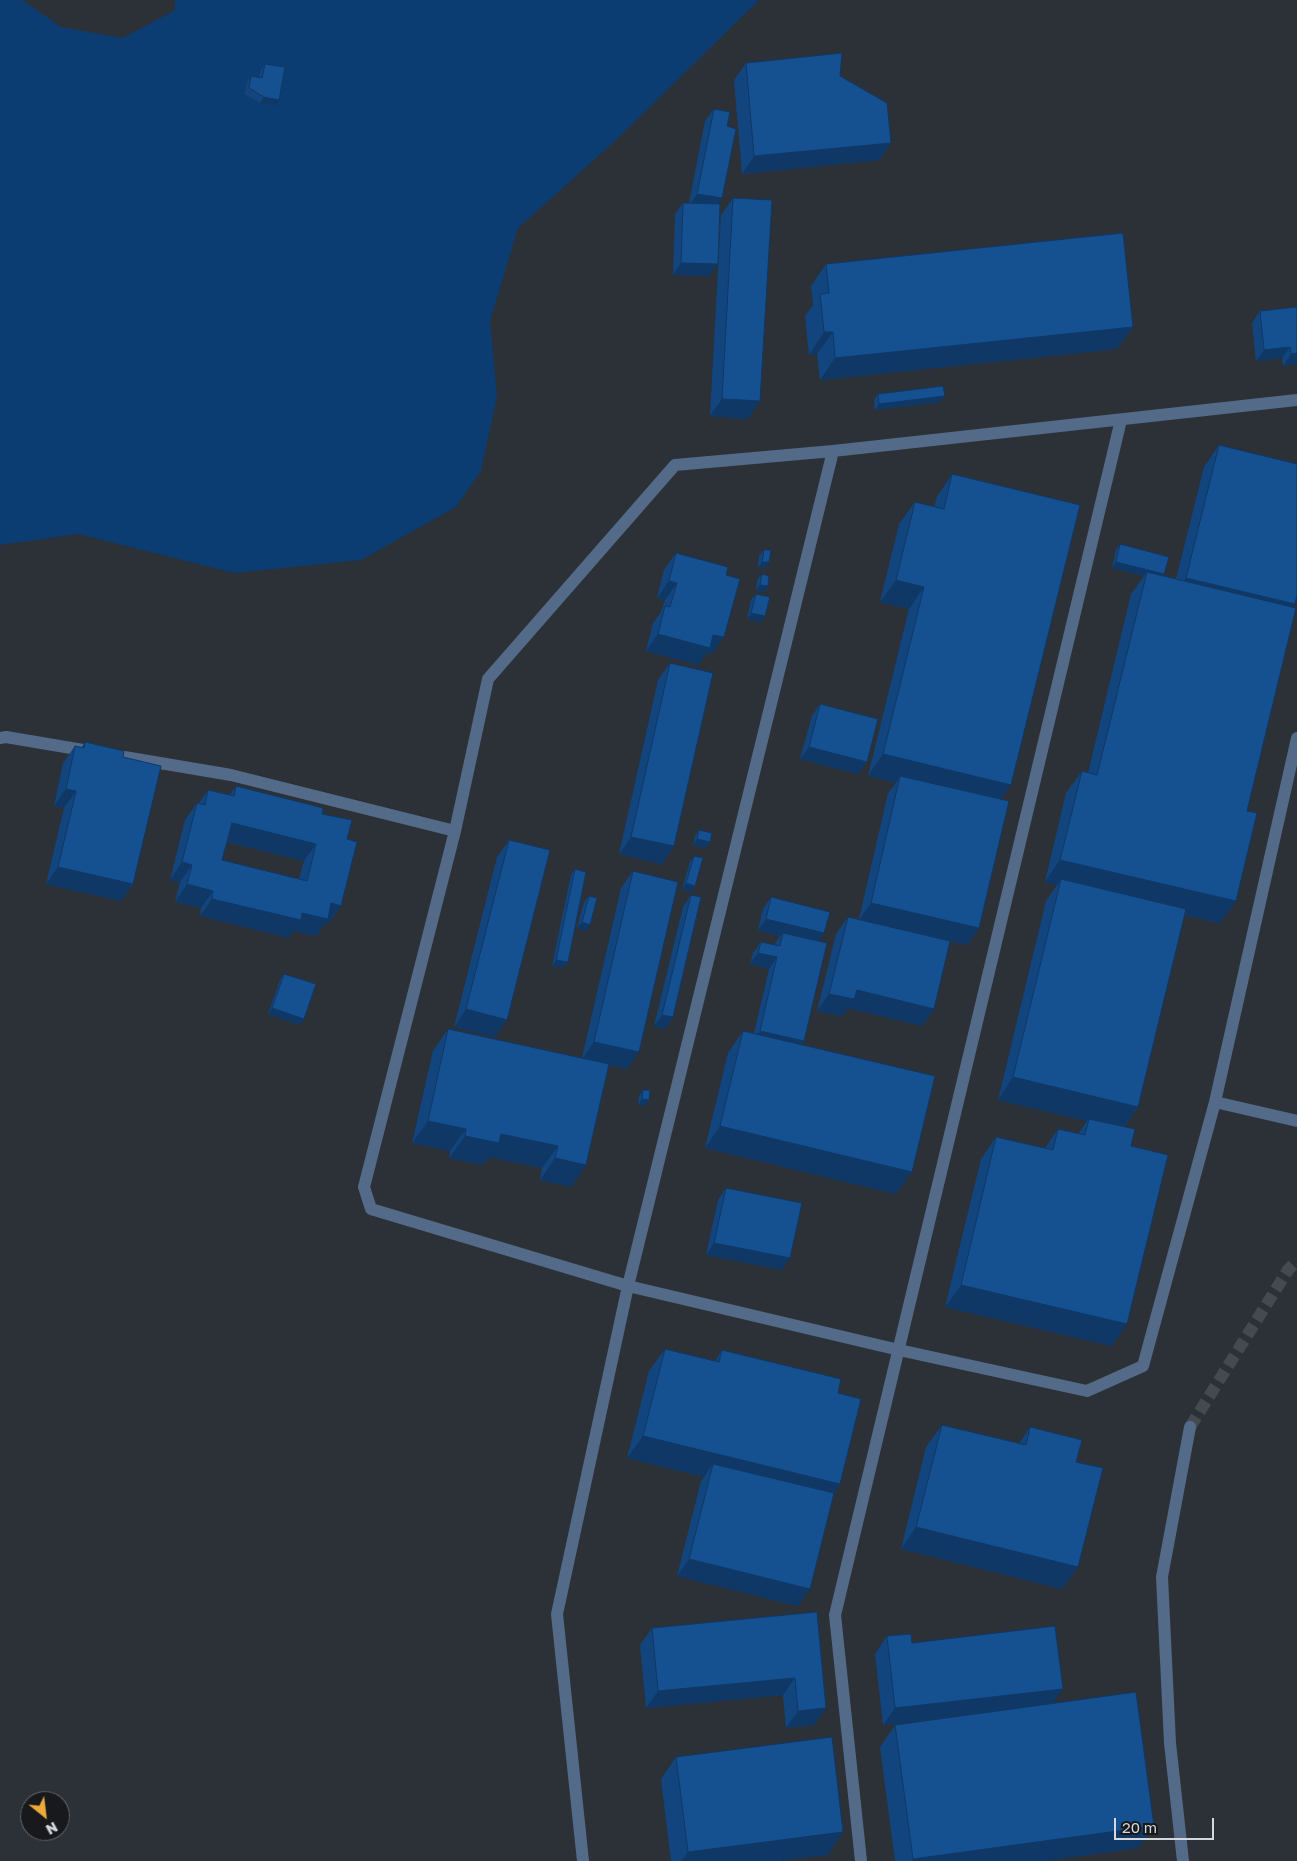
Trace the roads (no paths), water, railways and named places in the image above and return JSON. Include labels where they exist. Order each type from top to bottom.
[{"type":"street","points":[[1297,400],[833,451],[675,465],[488,679],[455,831],[364,1187],[371,1209],[628,1286],[899,1350],[1087,1391],[1143,1366],[1214,1102],[1297,738]]},
{"type":"street","points":[[861,1861],[835,1615],[1121,420]]},
{"type":"street","points":[[583,1861],[557,1614],[628,1286],[833,451]]},
{"type":"street","points":[[0,738],[6,737],[231,775],[455,831]]},
{"type":"street","points":[[1214,1102],[1297,1120]]},
{"type":"street","points":[[1183,1861],[1170,1743],[1162,1577],[1190,1427]]},
{"type":"tunnel","points":[[1190,1427],[1288,1270],[1297,1261]]}]
